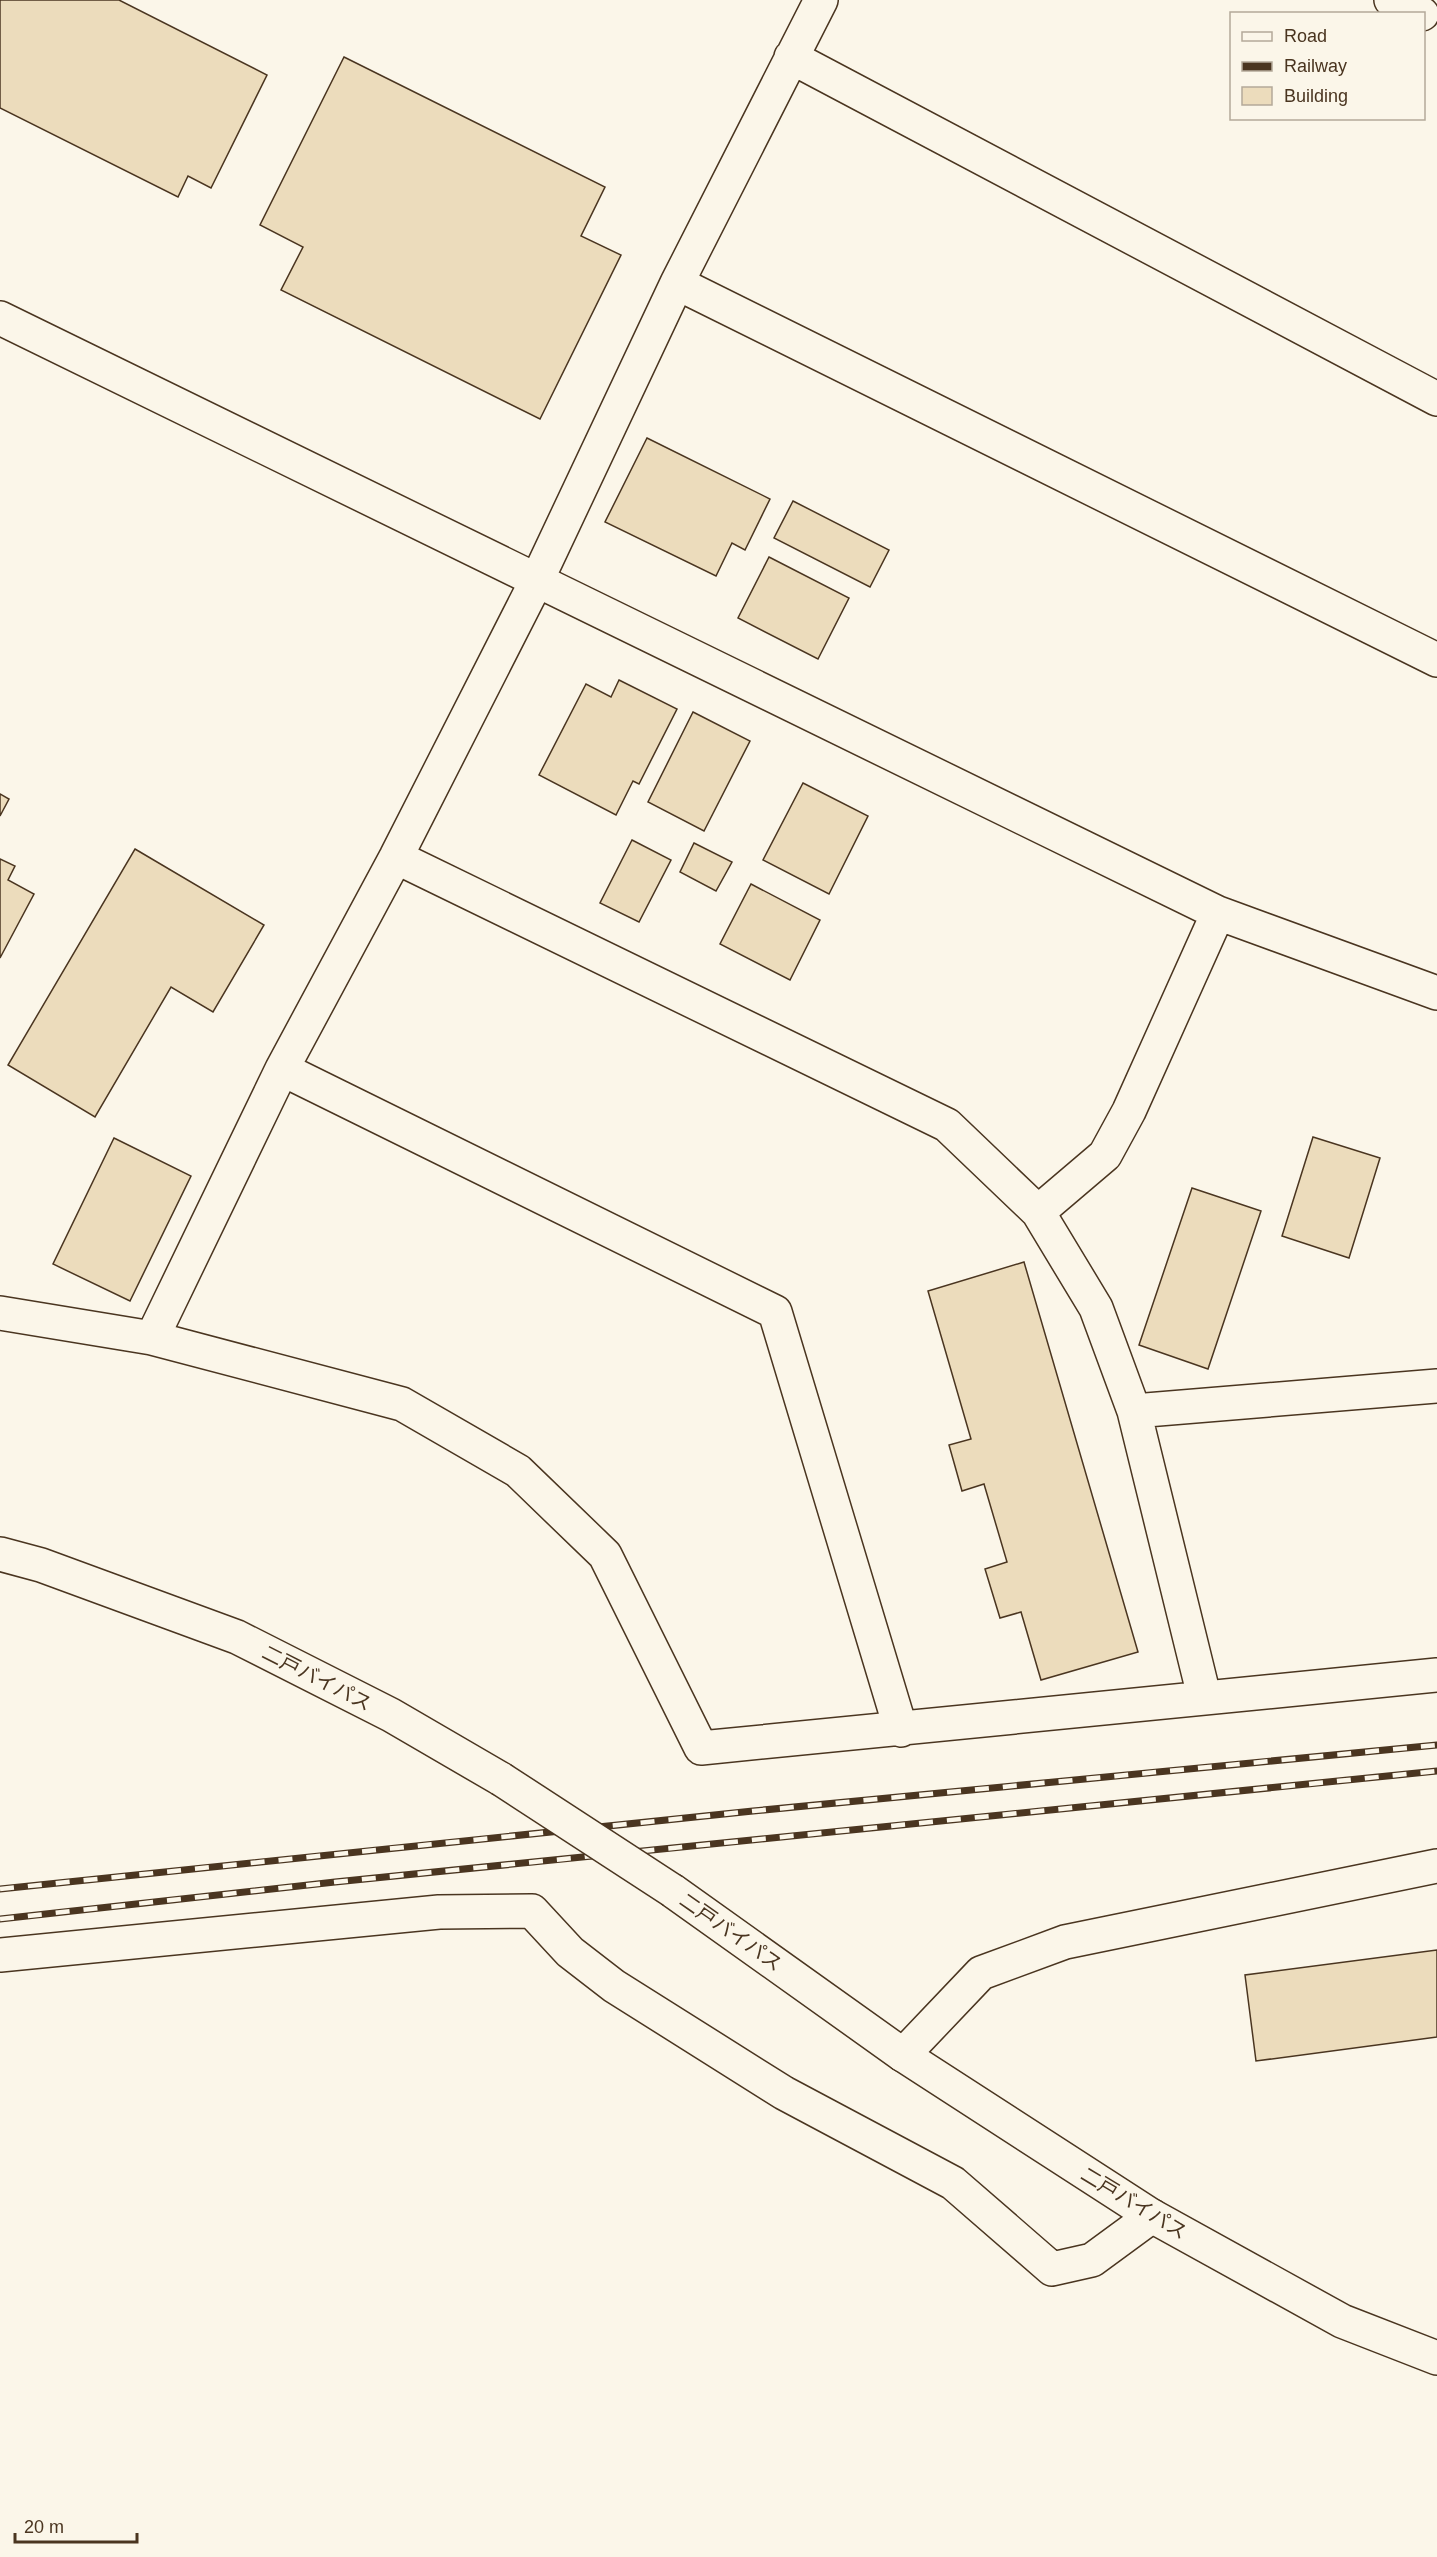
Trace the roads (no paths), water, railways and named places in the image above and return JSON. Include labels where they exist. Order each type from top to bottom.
[{"type":"main road","points":[[152,1338],[282,1069],[396,856],[537,580],[676,283],[821,0]]},
{"type":"main road","points":[[1391,0],[1418,12]]},
{"type":"main road","points":[[791,57],[1437,399]]},
{"type":"main road","points":[[676,283],[1437,660]]},
{"type":"main road","points":[[0,318],[1218,913],[1437,993]]},
{"type":"main road","points":[[396,856],[947,1125],[1038,1212],[1096,1308],[1134,1411],[1204,1696]]},
{"type":"main road","points":[[1038,1212],[1105,1155],[1129,1111],[1218,913]]},
{"type":"main road","points":[[282,1069],[775,1312],[900,1730]]},
{"type":"main road","points":[[0,1313],[152,1338],[402,1404],[518,1471],[605,1555],[701,1748],[900,1730],[1204,1696],[1437,1675]]},
{"type":"main road","points":[[1134,1411],[1437,1386]]},
{"type":"main road","name":"二戸バイパス","points":[[0,1554],[41,1564],[237,1637],[391,1715],[501,1779],[673,1891],[903,2055],[1152,2216],[1342,2321],[1437,2358]]},
{"type":"main road","points":[[903,2055],[981,1973],[1065,1942],[1437,1866]]},
{"type":"main road","points":[[0,1955],[439,1912],[532,1911],[570,1952],[614,1986],[784,2093],[953,2183],[1052,2269],[1092,2260],[1152,2216]]},
{"type":"railway","points":[[0,1889],[753,1811],[1437,1745]]},
{"type":"railway","points":[[0,1919],[335,1882],[1437,1771]]}]
